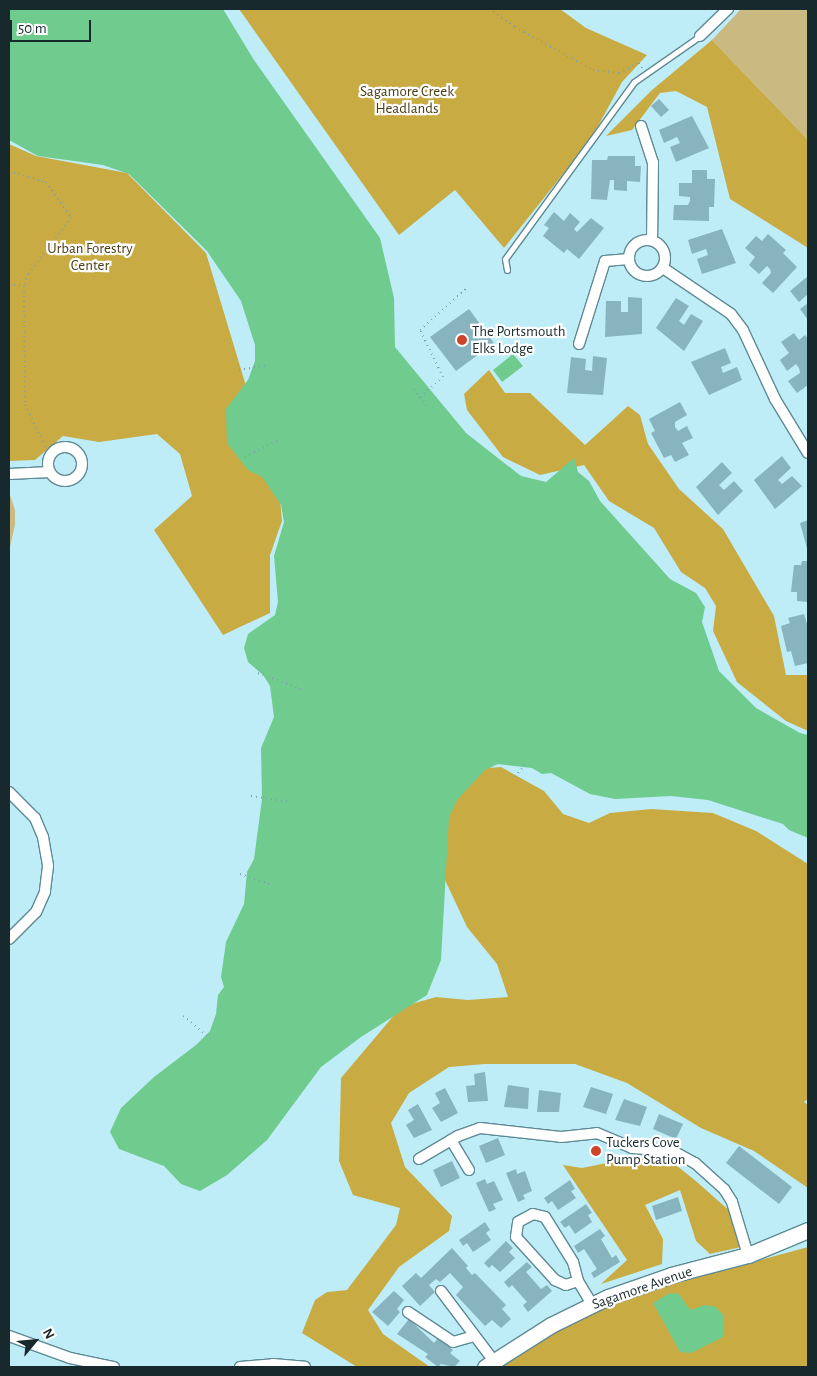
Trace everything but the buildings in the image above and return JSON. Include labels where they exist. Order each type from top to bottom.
[{"type":"main road","name":"Sagamore Avenue","points":[[490,1364],[551,1325],[592,1304],[671,1275],[748,1255],[808,1230]]},
{"type":"street","points":[[700,36],[728,9]]},
{"type":"street","points":[[641,126],[653,162],[652,240],[666,254],[663,268],[651,276],[644,276],[631,267],[629,259],[634,245],[652,240]]},
{"type":"street","points":[[579,344],[605,261],[629,259]]},
{"type":"street","points":[[663,268],[731,314],[743,330],[775,399],[808,453]]},
{"type":"street","points":[[59,448],[70,448],[79,455],[82,466],[78,476],[68,481],[57,479],[50,472],[50,456],[59,448]]},
{"type":"street","points":[[9,474],[50,472]]},
{"type":"street","points":[[9,792],[35,818],[44,837],[48,866],[45,892],[36,912],[9,939]]},
{"type":"street","points":[[419,1159],[451,1140],[480,1128],[561,1137],[597,1133],[632,1148],[659,1149],[684,1155],[709,1174],[728,1195],[748,1255]]},
{"type":"street","points":[[451,1140],[469,1170]]},
{"type":"street","points":[[578,1281],[566,1285],[555,1280],[516,1237],[518,1222],[533,1214],[545,1217],[577,1269],[578,1281],[592,1304]]},
{"type":"street","points":[[440,1291],[474,1336],[490,1364]]},
{"type":"street","points":[[408,1312],[453,1342],[474,1336]]},
{"type":"street","points":[[9,1336],[70,1358],[114,1367]]},
{"type":"street","points":[[240,1367],[273,1364],[305,1367]]},
{"type":"lane","points":[[507,270],[505,259],[545,200],[634,82],[700,36]]},
{"type":"path","points":[[489,9],[516,28],[593,70],[619,73],[639,63],[646,73]]},
{"type":"path","points":[[9,171],[46,182],[71,217],[28,274],[24,286],[25,404],[50,456]]},
{"type":"path","points":[[9,284],[24,286]]},
{"type":"path","points":[[420,397],[443,377],[420,330],[468,286]]},
{"type":"path","points":[[239,370],[266,365]]},
{"type":"path","points":[[414,389],[428,407]]},
{"type":"path","points":[[245,457],[278,440]]},
{"type":"path","points":[[258,673],[301,689]]},
{"type":"path","points":[[515,777],[526,764]]},
{"type":"path","points":[[251,796],[290,802]]},
{"type":"path","points":[[240,874],[269,884]]},
{"type":"path","points":[[183,1016],[214,1040]]},
{"type":"shaded area","points":[[9,9],[223,9],[254,60],[380,238],[394,298],[395,347],[466,433],[521,476],[546,482],[574,458],[578,472],[589,481],[600,501],[670,579],[696,593],[705,607],[702,622],[719,671],[756,708],[800,733],[808,735],[808,838],[789,830],[783,824],[708,800],[671,796],[615,799],[590,794],[551,773],[542,774],[532,768],[498,764],[485,770],[457,800],[449,817],[441,960],[427,995],[361,1037],[321,1067],[267,1140],[227,1175],[200,1191],[181,1184],[164,1166],[119,1149],[110,1132],[121,1108],[154,1077],[196,1045],[210,1031],[216,1014],[218,995],[224,987],[221,977],[226,942],[244,904],[247,872],[254,859],[262,799],[261,748],[274,717],[270,686],[263,675],[248,662],[244,648],[248,634],[275,615],[278,602],[274,556],[284,522],[281,505],[262,477],[248,470],[227,443],[226,409],[248,380],[255,361],[255,345],[241,301],[207,251],[129,174],[103,165],[38,156],[9,140]]},
{"type":"shaded area","points":[[741,9],[808,9],[808,140],[712,40]]},
{"type":"shaded area","points":[[513,354],[523,366],[502,382],[493,370]]},
{"type":"shaded area","points":[[9,492],[15,510],[15,525],[9,551]]},
{"type":"shaded area","points":[[670,1293],[679,1294],[690,1310],[705,1305],[716,1307],[723,1315],[723,1337],[691,1353],[680,1352],[653,1303]]},
{"type":"green space","name":"Sagamore Creek Headlands","points":[[239,9],[560,9],[586,28],[647,55],[622,82],[591,139],[504,248],[455,190],[399,235]]},
{"type":"green space","points":[[712,40],[808,140],[808,248],[730,199],[707,107],[676,91],[660,93],[632,130],[606,136],[652,90]]},
{"type":"green space","name":"Urban Forestry Center","points":[[9,144],[36,156],[127,173],[206,253],[280,499],[282,521],[270,555],[270,613],[223,635],[154,530],[192,496],[180,454],[157,434],[99,442],[63,436],[35,460],[9,461]]},
{"type":"green space","points":[[489,370],[505,393],[530,393],[585,445],[628,406],[640,415],[648,444],[679,489],[723,529],[774,616],[786,675],[808,675],[808,731],[786,721],[737,682],[713,631],[716,606],[705,588],[681,572],[654,528],[609,501],[584,465],[540,475],[503,457],[467,410],[464,394]]},
{"type":"green space","points":[[501,767],[544,791],[563,814],[589,823],[610,813],[651,809],[713,813],[756,831],[808,864],[808,1099],[804,1102],[808,1105],[808,1188],[754,1151],[701,1128],[627,1083],[575,1064],[485,1064],[449,1067],[409,1093],[391,1123],[405,1167],[452,1216],[449,1231],[399,1267],[368,1310],[383,1334],[430,1367],[357,1367],[302,1333],[315,1300],[327,1292],[347,1290],[396,1225],[400,1208],[353,1195],[339,1161],[341,1078],[401,1007],[436,997],[468,1000],[508,997],[497,964],[467,927],[445,880],[440,824],[476,769]]},
{"type":"green space","points":[[631,1158],[671,1161],[697,1182],[732,1213],[741,1247],[710,1254],[696,1241],[680,1190],[645,1205],[663,1239],[662,1264],[601,1284],[627,1260],[563,1165],[582,1168]]},
{"type":"green space","points":[[808,1247],[808,1367],[498,1367],[576,1317],[650,1290]]},
{"type":"place","name":"The Portsmouth Elks Lodge","points":[[462,340]]},
{"type":"place","name":"Tuckers Cove Pump Station","points":[[596,1151]]}]
